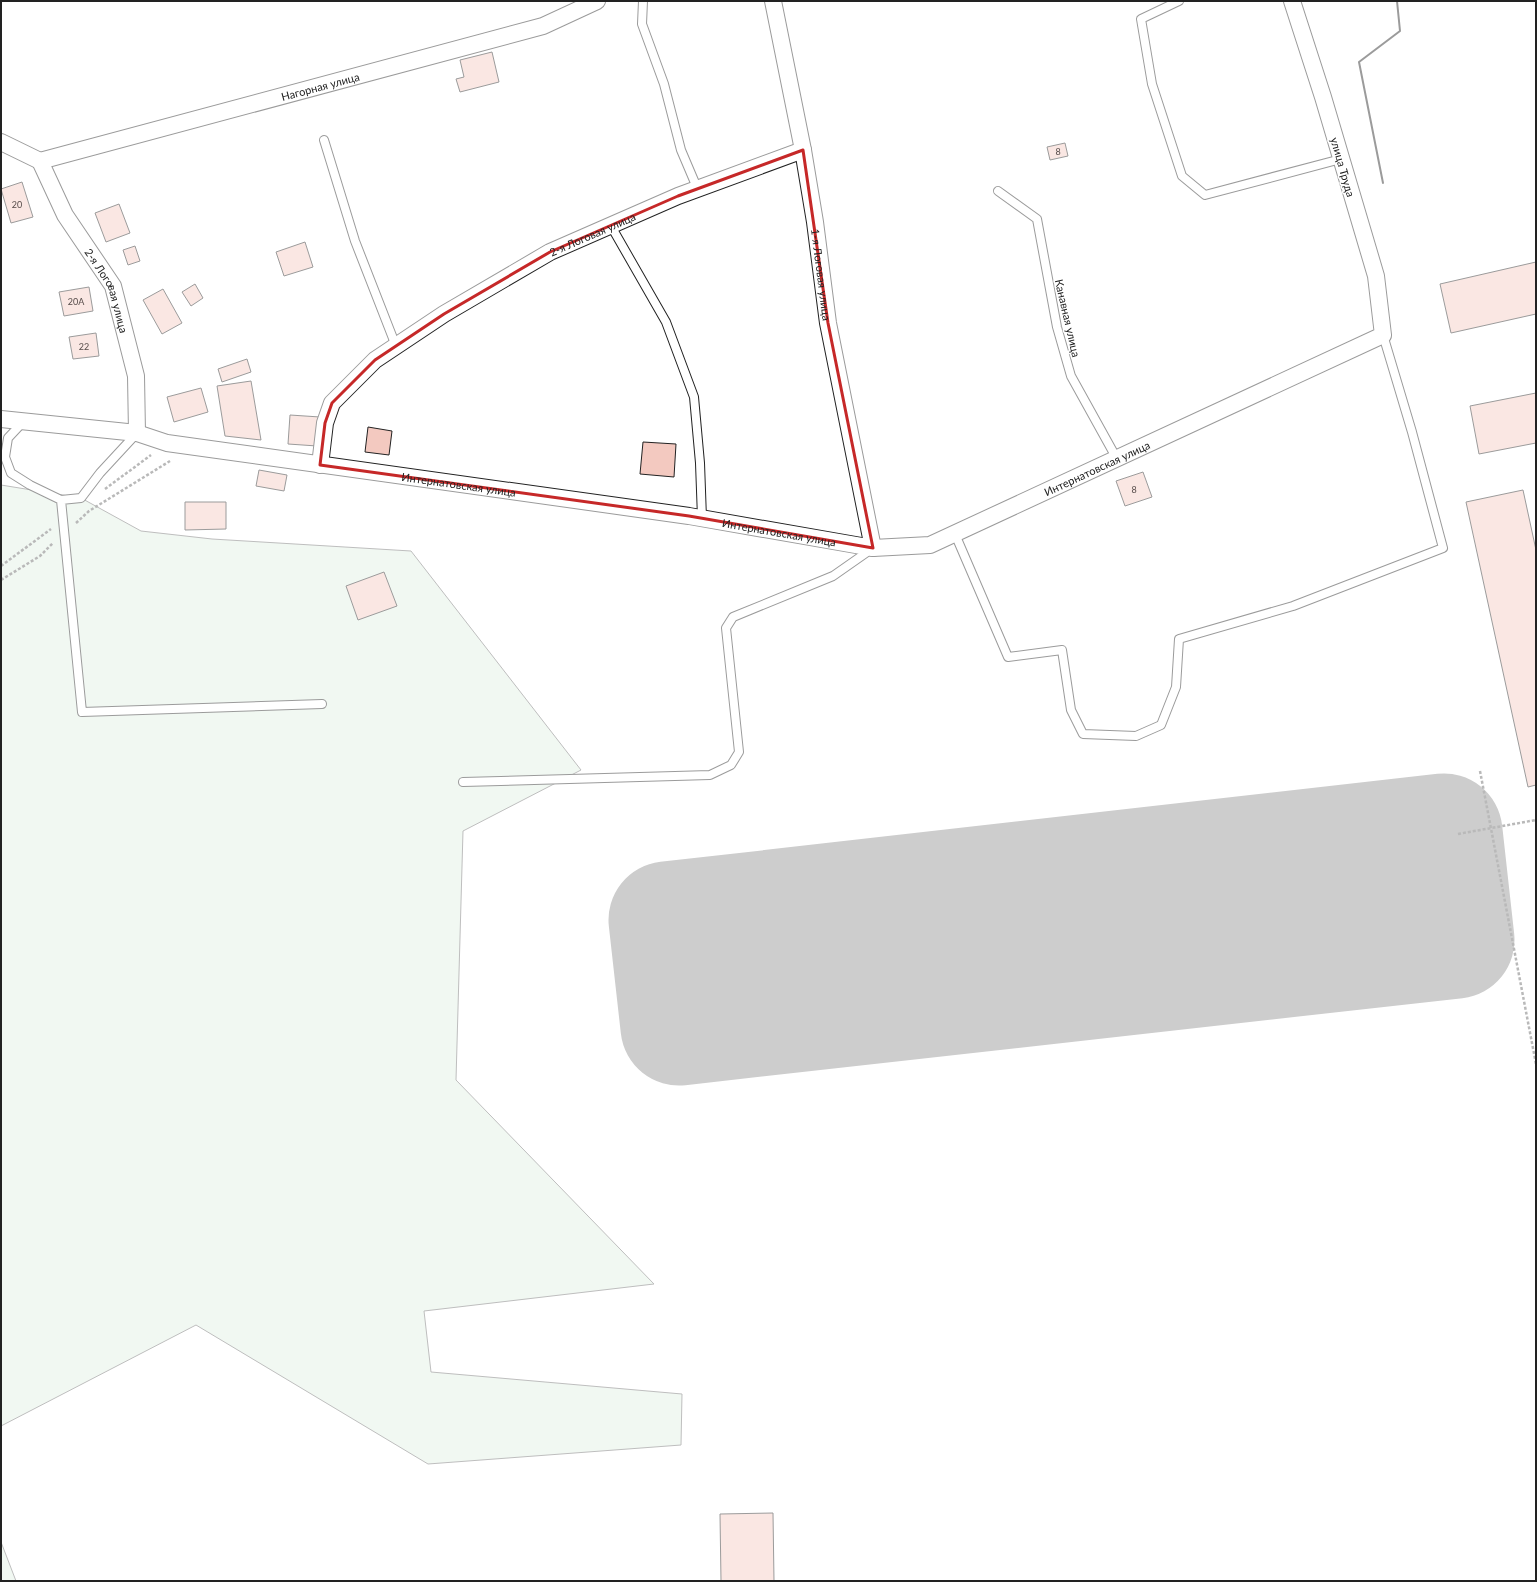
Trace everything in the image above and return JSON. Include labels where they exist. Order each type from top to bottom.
[{"type":"street","name":"Нагорная улица","points":[[40,161],[543,26],[597,1]]},
{"type":"street","name":"1-я Логовая улица","points":[[773,1],[803,150],[815,222],[828,323],[873,548]]},
{"type":"street","name":"улица Труда","points":[[1292,1],[1323,97],[1376,276],[1383,335]]},
{"type":"street","points":[[1,142],[40,161]]},
{"type":"street","name":"2-я Логовая улица","points":[[320,464],[325,423],[332,403],[375,360],[444,314],[550,252],[678,196],[698,190],[803,150]]},
{"type":"street","name":"2-я Логовая улица","points":[[40,161],[66,215],[113,286],[136,376],[137,433]]},
{"type":"street","name":"Интернатовская улица","points":[[1,419],[137,433],[167,443],[702,518],[873,548],[930,546],[1383,335]]},
{"type":"lane","points":[[643,1],[642,24],[664,84],[681,150],[698,190]]},
{"type":"lane","points":[[1180,1],[1141,19],[1152,84],[1182,176],[1205,195],[1341,160]]},
{"type":"lane","points":[[324,140],[355,240],[396,346]]},
{"type":"lane","name":"Канавная улица","points":[[998,190],[1037,219],[1056,327],[1070,376],[1117,459]]},
{"type":"lane","points":[[611,226],[666,322],[694,397],[700,463],[702,518]]},
{"type":"lane","points":[[955,534],[1008,657],[1062,650],[1071,710],[1083,734],[1136,736],[1161,725],[1176,687],[1179,639],[1293,606],[1443,548],[1412,432],[1383,335]]},
{"type":"lane","points":[[23,422],[8,438],[5,457],[11,473],[30,485],[61,500],[81,498],[100,473],[137,433]]},
{"type":"lane","points":[[61,500],[82,712],[322,704]]},
{"type":"lane","points":[[463,782],[710,775],[731,765],[739,752],[726,628],[733,617],[834,576],[873,548]]},
{"type":"path","points":[[1,580],[40,556],[89,511],[193,447]]},
{"type":"path","points":[[1480,771],[1536,1064]]},
{"type":"path","points":[[1458,834],[1536,820]]},
{"type":"highlighted area","points":[[803,150],[828,323],[873,548],[689,516],[320,465],[325,423],[332,403],[375,360],[444,314],[550,252],[678,196]]},
{"type":"green space","points":[[1,485],[81,498],[141,531],[212,539],[411,551],[581,770],[463,831],[456,1080],[654,1284],[424,1311],[431,1372],[682,1394],[681,1445],[428,1464],[196,1325],[1,1426]]},
{"type":"green space","points":[[1,1542],[16,1581],[1,1581]]},
{"type":"building","points":[[492,52],[499,82],[460,92],[456,79],[464,77],[460,60]]},
{"type":"building","points":[[1065,143],[1068,156],[1050,160],[1047,147]]},
{"type":"building","points":[[22,182],[33,217],[11,223],[1,189]]},
{"type":"building","points":[[119,204],[130,233],[106,242],[95,213]]},
{"type":"building","points":[[305,242],[313,267],[284,276],[276,252]]},
{"type":"building","points":[[135,246],[140,261],[128,265],[123,250]]},
{"type":"building","points":[[1536,262],[1536,314],[1451,333],[1440,284]]},
{"type":"building","points":[[195,284],[203,298],[191,306],[182,292]]},
{"type":"building","points":[[89,287],[93,311],[64,316],[59,292]]},
{"type":"building","points":[[163,289],[182,323],[162,334],[143,300]]},
{"type":"building","points":[[96,333],[99,356],[73,359],[69,337]]},
{"type":"building","points":[[247,359],[251,372],[222,382],[218,369]]},
{"type":"building","points":[[251,381],[261,440],[225,436],[217,386]]},
{"type":"building","points":[[201,388],[208,412],[174,422],[167,397]]},
{"type":"building","points":[[1536,393],[1536,443],[1479,454],[1470,406]]},
{"type":"building","points":[[290,415],[320,417],[317,446],[288,444]]},
{"type":"building","points":[[368,427],[392,431],[389,455],[365,452]]},
{"type":"building","points":[[643,442],[676,444],[674,477],[640,474]]},
{"type":"building","points":[[259,470],[287,475],[284,491],[256,486]]},
{"type":"building","points":[[1143,472],[1152,497],[1125,506],[1116,481]]},
{"type":"building","points":[[1523,490],[1536,550],[1536,785],[1528,787],[1466,502]]},
{"type":"building","points":[[185,502],[226,502],[226,529],[185,530]]},
{"type":"building","points":[[384,572],[397,606],[358,620],[346,586]]},
{"type":"building","points":[[773,1513],[774,1581],[721,1581],[720,1514]]},
{"type":"runway","points":[[1444,832],[1456,940],[679,1027],[667,920],[1444,832]]},
{"type":"wall","points":[[1383,183],[1359,62],[1400,31],[1397,1]]}]
